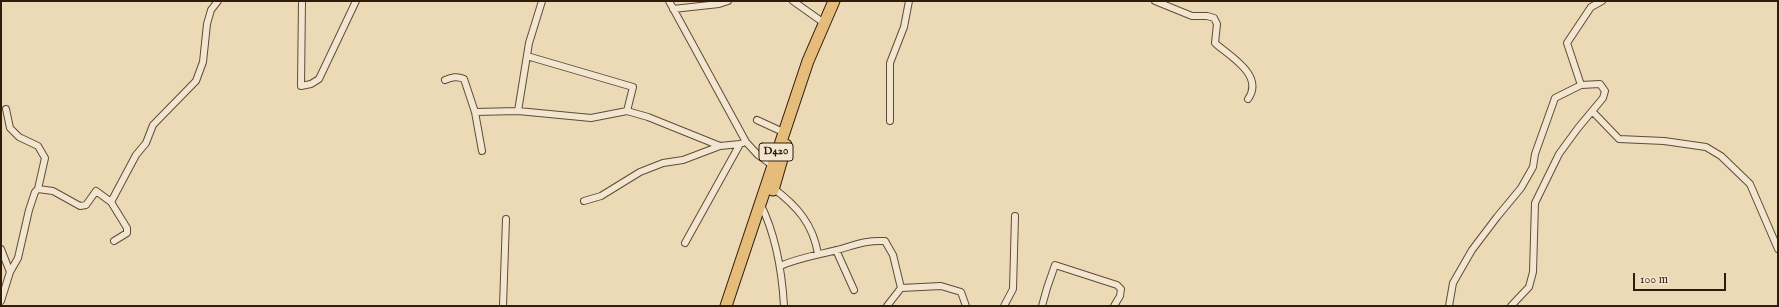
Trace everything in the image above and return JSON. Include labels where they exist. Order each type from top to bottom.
[{"type":"highway","name":"D420","points":[[770,187],[772,165],[783,132],[808,61],[834,1]]},
{"type":"highway","name":"D420","points":[[726,306],[820,49],[841,1]]},
{"type":"highway","name":"D420","points":[[733,306],[762,208]]},
{"type":"street","points":[[111,202],[136,155],[146,143],[153,126],[169,108],[191,88],[196,81],[203,62],[207,24],[211,10],[218,1]]},
{"type":"street","points":[[302,2],[301,86],[311,84],[319,79],[356,1]]},
{"type":"street","points":[[518,111],[527,56],[542,1]]},
{"type":"street","points":[[669,1],[743,143],[772,165]]},
{"type":"street","points":[[673,9],[719,4],[728,1]]},
{"type":"street","points":[[793,1],[824,24]]},
{"type":"street","points":[[890,122],[890,63],[904,27],[909,1]]},
{"type":"street","points":[[1155,1],[1192,16],[1207,16],[1214,18],[1217,24],[1214,43],[1241,64],[1252,82],[1252,92],[1248,99]]},
{"type":"street","points":[[1581,86],[1567,44],[1591,7],[1602,1]]},
{"type":"street","points":[[527,56],[632,87],[627,111]]},
{"type":"street","points":[[445,80],[451,77],[459,76],[464,78],[476,112],[482,151]]},
{"type":"street","points":[[1449,306],[1453,283],[1472,250],[1497,216],[1522,188],[1533,167],[1535,154],[1555,98],[1581,86],[1600,84],[1605,91],[1603,98],[1559,154],[1535,203],[1533,272],[1529,287],[1511,306]]},
{"type":"street","points":[[2,303],[10,272],[18,258],[29,210],[35,192],[38,189],[45,158],[38,146],[20,137],[10,128],[6,109]]},
{"type":"street","points":[[476,112],[518,111],[591,118],[627,111],[648,117],[720,146]]},
{"type":"street","points":[[1593,112],[1619,139],[1635,138],[1706,147],[1721,156],[1750,184],[1778,249]]},
{"type":"street","points":[[757,120],[783,132]]},
{"type":"street","points":[[584,201],[601,196],[640,172],[663,163],[684,160],[720,146],[743,143]]},
{"type":"street","points":[[685,243],[743,143]]},
{"type":"street","points":[[770,187],[786,199],[811,228],[816,239],[818,254]]},
{"type":"street","points":[[38,189],[53,191],[80,206],[86,205],[96,191],[111,202],[127,228],[127,233],[114,241]]},
{"type":"street","points":[[762,208],[772,228],[780,266],[784,306]]},
{"type":"street","points":[[1004,306],[1013,289],[1015,216]]},
{"type":"street","points":[[504,306],[506,219]]},
{"type":"street","points":[[780,266],[792,260],[836,250],[864,241],[885,241],[893,255],[901,288]]},
{"type":"street","points":[[1,249],[10,272]]},
{"type":"street","points":[[836,250],[854,290]]},
{"type":"street","points":[[1042,306],[1055,265],[1117,284],[1121,289],[1120,296],[1114,306]]},
{"type":"street","points":[[887,306],[901,288],[942,286],[960,292],[966,306]]}]
